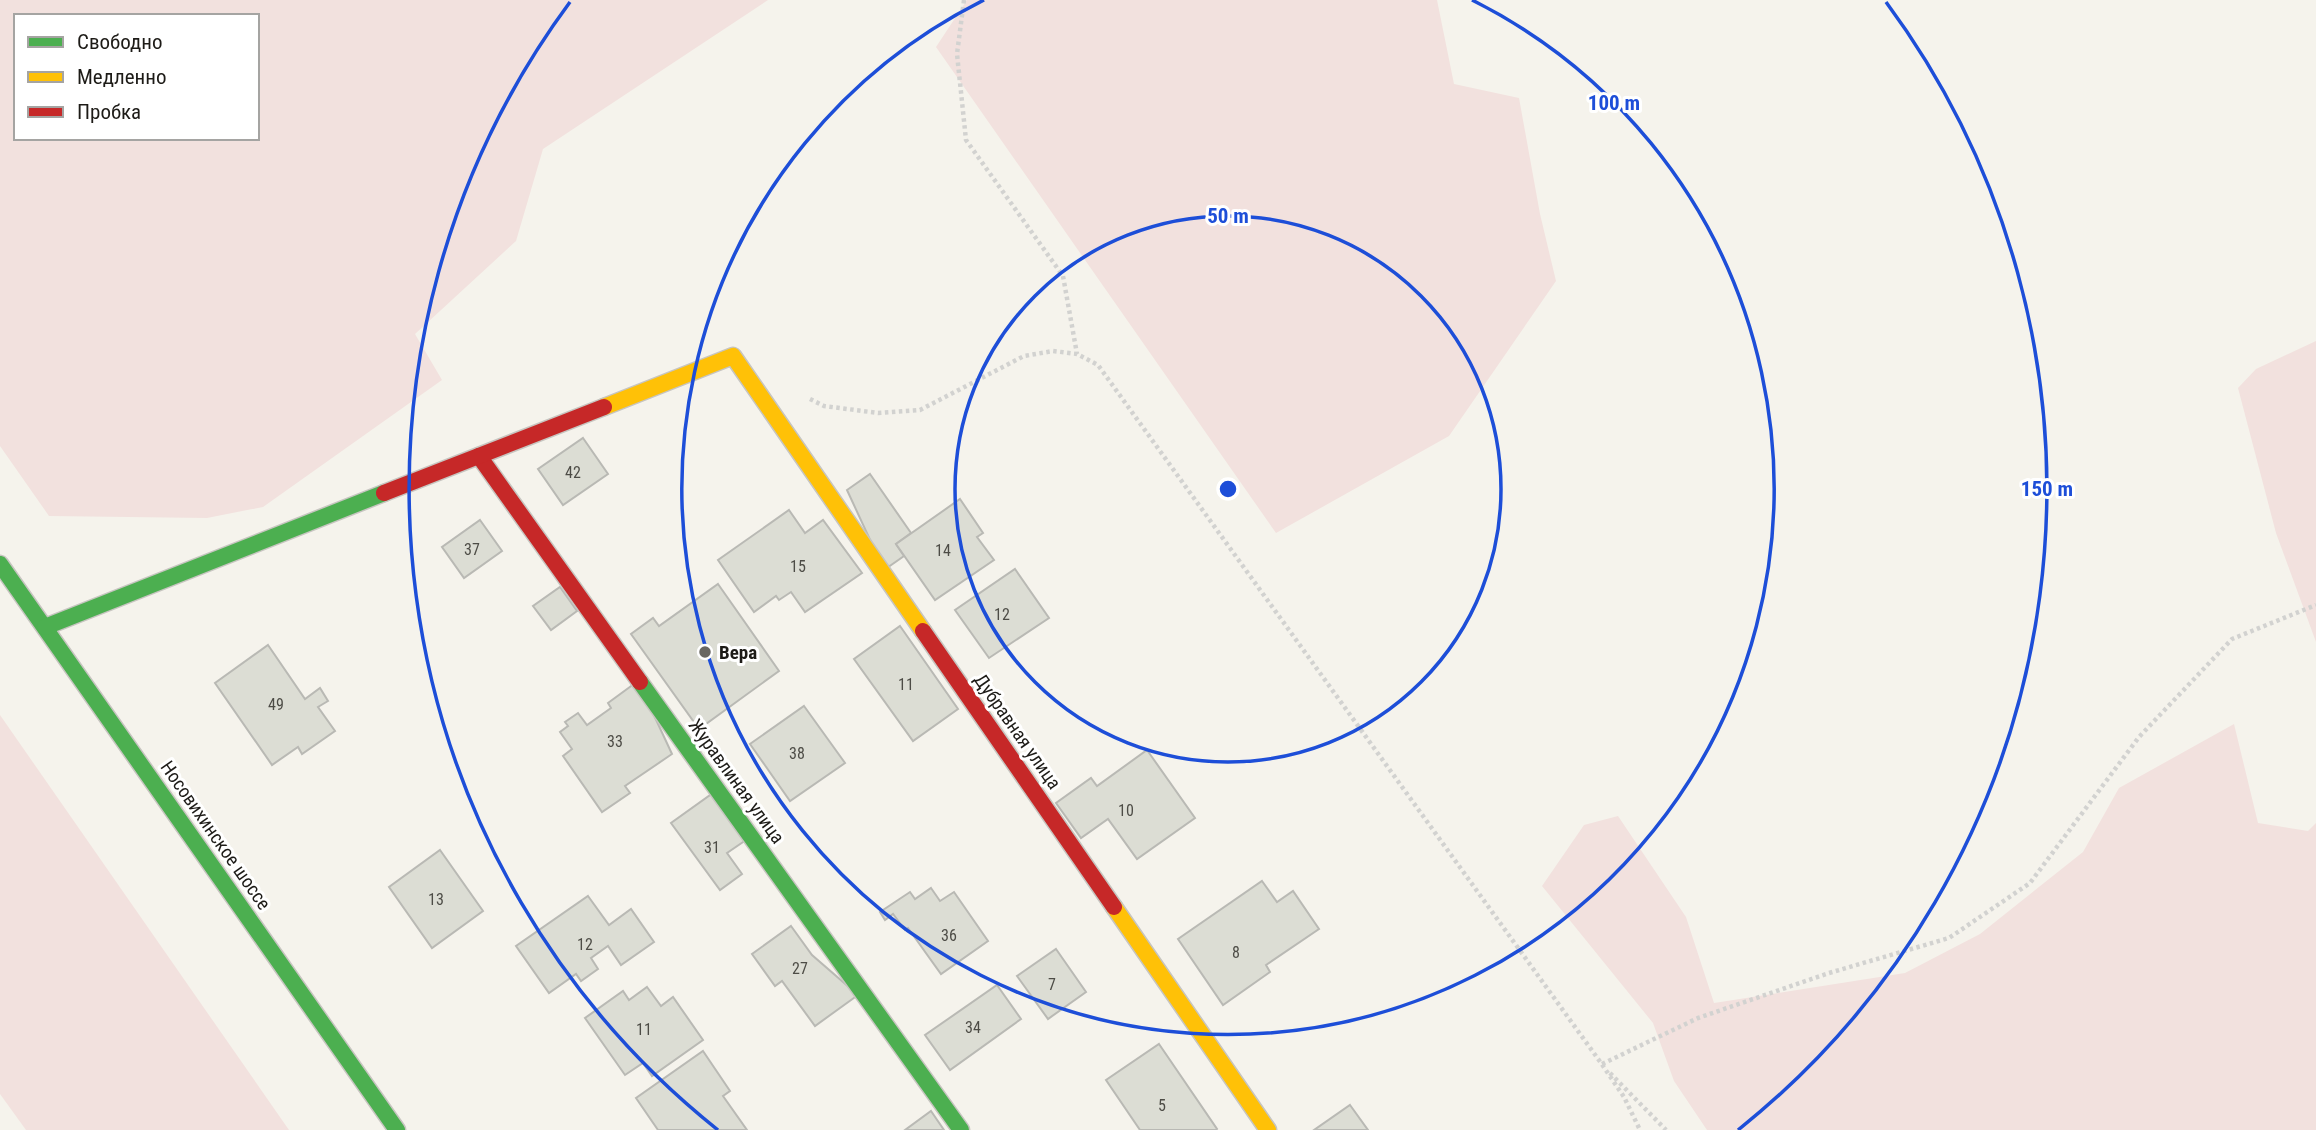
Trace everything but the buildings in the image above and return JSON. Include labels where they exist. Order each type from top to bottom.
[{"type":"street","name":"Дубравная улица","points":[[479,456],[733,355],[1268,1130]]},
{"type":"street","points":[[45,627],[479,456]]},
{"type":"street","name":"Журавлиная улица","points":[[479,456],[961,1130]]},
{"type":"street","name":"Носовихинское шоссе","points":[[0,564],[397,1130]]},
{"type":"path","points":[[964,0],[957,54],[966,140],[1063,276],[1077,354]]},
{"type":"path","points":[[802,396],[824,406],[878,413],[920,410],[1024,356],[1053,351],[1077,354],[1098,365],[1601,1063],[1624,1097],[1640,1130]]},
{"type":"path","points":[[1601,1063],[1698,1018],[1829,973],[1949,938],[2030,883],[2139,737],[2232,639],[2316,606]]},
{"type":"path","points":[[1601,1063],[1666,1130]]},
{"type":"shaded area","points":[[0,0],[768,0],[543,149],[516,241],[415,334],[442,380],[263,507],[207,518],[49,516],[0,446]]},
{"type":"shaded area","points":[[967,0],[1437,0],[1454,84],[1519,98],[1540,214],[1556,281],[1449,436],[1276,533],[936,47]]},
{"type":"shaded area","points":[[2316,341],[2316,642],[2276,533],[2238,388],[2256,369]]},
{"type":"shaded area","points":[[0,715],[289,1130],[26,1130],[0,1094]]},
{"type":"shaded area","points":[[2234,724],[2258,823],[2308,831],[2316,823],[2316,1130],[1707,1130],[1674,1081],[1653,1023],[1542,886],[1584,825],[1618,816],[1686,917],[1714,1003],[1905,973],[1980,934],[2083,852],[2119,788]]},
{"type":"traffic: fast","points":[[45,627],[384,493]]},
{"type":"traffic: fast","points":[[0,564],[397,1130]]},
{"type":"traffic: fast","points":[[640,682],[961,1130]]},
{"type":"traffic: slow","points":[[604,407],[733,356],[923,631]]},
{"type":"traffic: slow","points":[[1114,907],[1268,1130]]},
{"type":"traffic: jam","points":[[384,493],[604,407]]},
{"type":"traffic: jam","points":[[479,456],[640,682]]},
{"type":"traffic: jam","points":[[923,631],[1114,907]]},
{"type":"place","name":"Вера","points":[[705,652]]}]
